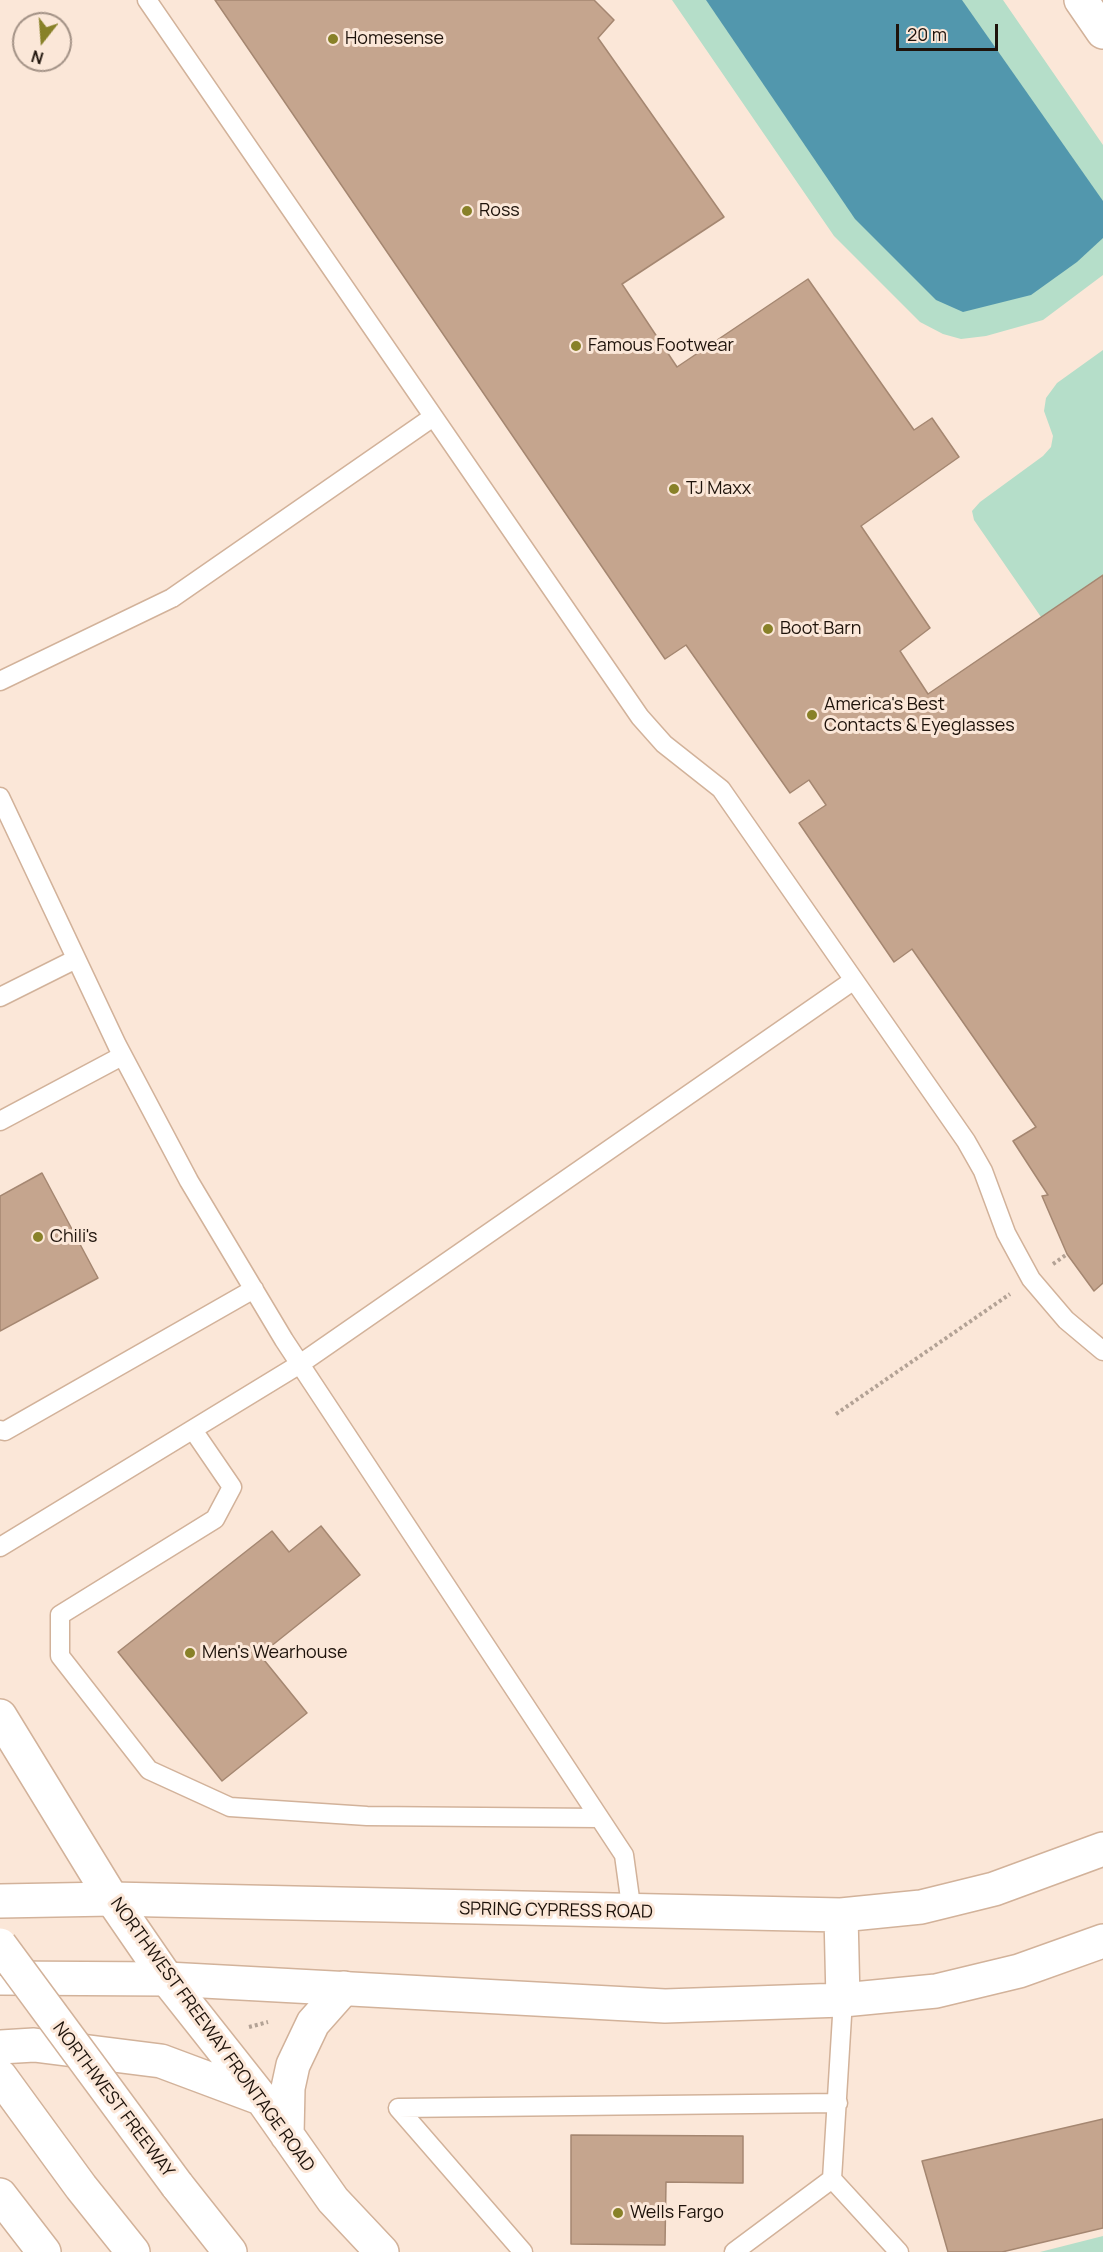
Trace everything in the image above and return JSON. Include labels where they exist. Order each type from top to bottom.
[{"type":"main road","points":[[1081,0],[1103,32]]},
{"type":"main road","name":"NORTHWEST FREEWAY FRONTAGE ROAD","points":[[0,1716],[112,1899],[167,1979],[262,2099],[333,2200],[382,2252]]},
{"type":"main road","name":"SPRING CYPRESS ROAD","points":[[0,1901],[112,1899],[632,1913],[841,1915],[921,1907],[994,1889],[1103,1849]]},
{"type":"main road","points":[[841,1915],[843,2000]]},
{"type":"main road","points":[[0,1978],[167,1979],[665,2006],[843,2000],[936,1991],[1019,1971],[1103,1941]]},
{"type":"main road","name":"NORTHWEST FREEWAY","points":[[0,1945],[177,2185],[230,2252]]},
{"type":"main road","points":[[287,2134],[288,2088],[293,2065],[313,2023],[344,1988]]},
{"type":"main road","points":[[0,2047],[34,2045],[161,2061],[262,2099]]},
{"type":"main road","points":[[0,2076],[81,2187],[133,2252]]},
{"type":"main road","points":[[0,2195],[44,2252]]},
{"type":"lane","points":[[147,0],[639,717],[664,744],[721,789],[966,1141],[983,1171],[1006,1233],[1031,1279],[1066,1320],[1103,1351]]},
{"type":"lane","points":[[0,681],[172,598],[433,417]]},
{"type":"lane","points":[[0,797],[123,1056],[185,1174],[300,1365],[624,1855],[632,1913]]},
{"type":"lane","points":[[0,997],[76,959]]},
{"type":"lane","points":[[0,1547],[300,1365],[854,980]]},
{"type":"lane","points":[[0,1121],[123,1056]]},
{"type":"lane","points":[[0,1430],[5,1431],[254,1289]]},
{"type":"lane","points":[[193,1430],[232,1487],[214,1519],[60,1615],[60,1656],[149,1770],[230,1807],[367,1816],[599,1818]]},
{"type":"lane","points":[[843,2000],[832,2179],[896,2251]]},
{"type":"lane","points":[[523,2252],[398,2108],[838,2103]]},
{"type":"lane","points":[[734,2252],[832,2179]]},
{"type":"path","points":[[836,1414],[1067,1254]]},
{"type":"path","points":[[245,2028],[268,2022]]},
{"type":"green space","points":[[672,0],[1003,0],[1103,145],[1103,275],[1043,320],[986,336],[961,339],[943,334],[920,322],[834,236]]},
{"type":"green space","points":[[1103,350],[1103,575],[1041,617],[974,520],[972,511],[980,502],[1043,456],[1051,447],[1053,436],[1044,411],[1046,398],[1057,383]]},
{"type":"green space","points":[[1103,2236],[1103,2252],[1040,2252]]},
{"type":"water","points":[[706,0],[962,0],[1103,201],[1103,238],[1077,262],[1031,295],[963,312],[936,300],[855,219]]},
{"type":"building","points":[[215,0],[594,0],[614,20],[598,38],[724,217],[622,284],[677,367],[808,279],[914,430],[932,418],[959,457],[861,526],[930,628],[900,651],[928,694],[1103,575],[1103,1283],[1094,1291],[1067,1254],[1042,1196],[1048,1195],[1013,1141],[1036,1127],[912,949],[894,962],[799,823],[826,805],[809,780],[790,793],[686,645],[665,659]]},
{"type":"building","name":"Chili's","points":[[42,1173],[98,1278],[0,1331],[0,1196]]},
{"type":"building","name":"Men's Wearhouse","points":[[321,1526],[360,1575],[260,1655],[307,1713],[222,1781],[118,1652],[272,1531],[289,1552]]},
{"type":"building","points":[[1103,2119],[1103,2228],[1002,2252],[948,2252],[922,2161]]},
{"type":"building","name":"Wells Fargo","points":[[571,2135],[743,2136],[743,2183],[666,2182],[665,2245],[571,2244]]},
{"type":"place","name":"Homesense","points":[[333,39]]},
{"type":"place","name":"Ross","points":[[467,211]]},
{"type":"place","name":"Famous Footwear","points":[[576,346]]},
{"type":"place","name":"TJ Maxx","points":[[674,489]]},
{"type":"place","name":"Boot Barn","points":[[768,629]]},
{"type":"place","name":"America's Best Contacts & Eyeglasses","points":[[812,715]]},
{"type":"place","name":"Chili's","points":[[38,1237]]},
{"type":"place","name":"Men's Wearhouse","points":[[190,1653]]},
{"type":"place","name":"Wells Fargo","points":[[618,2213]]}]
